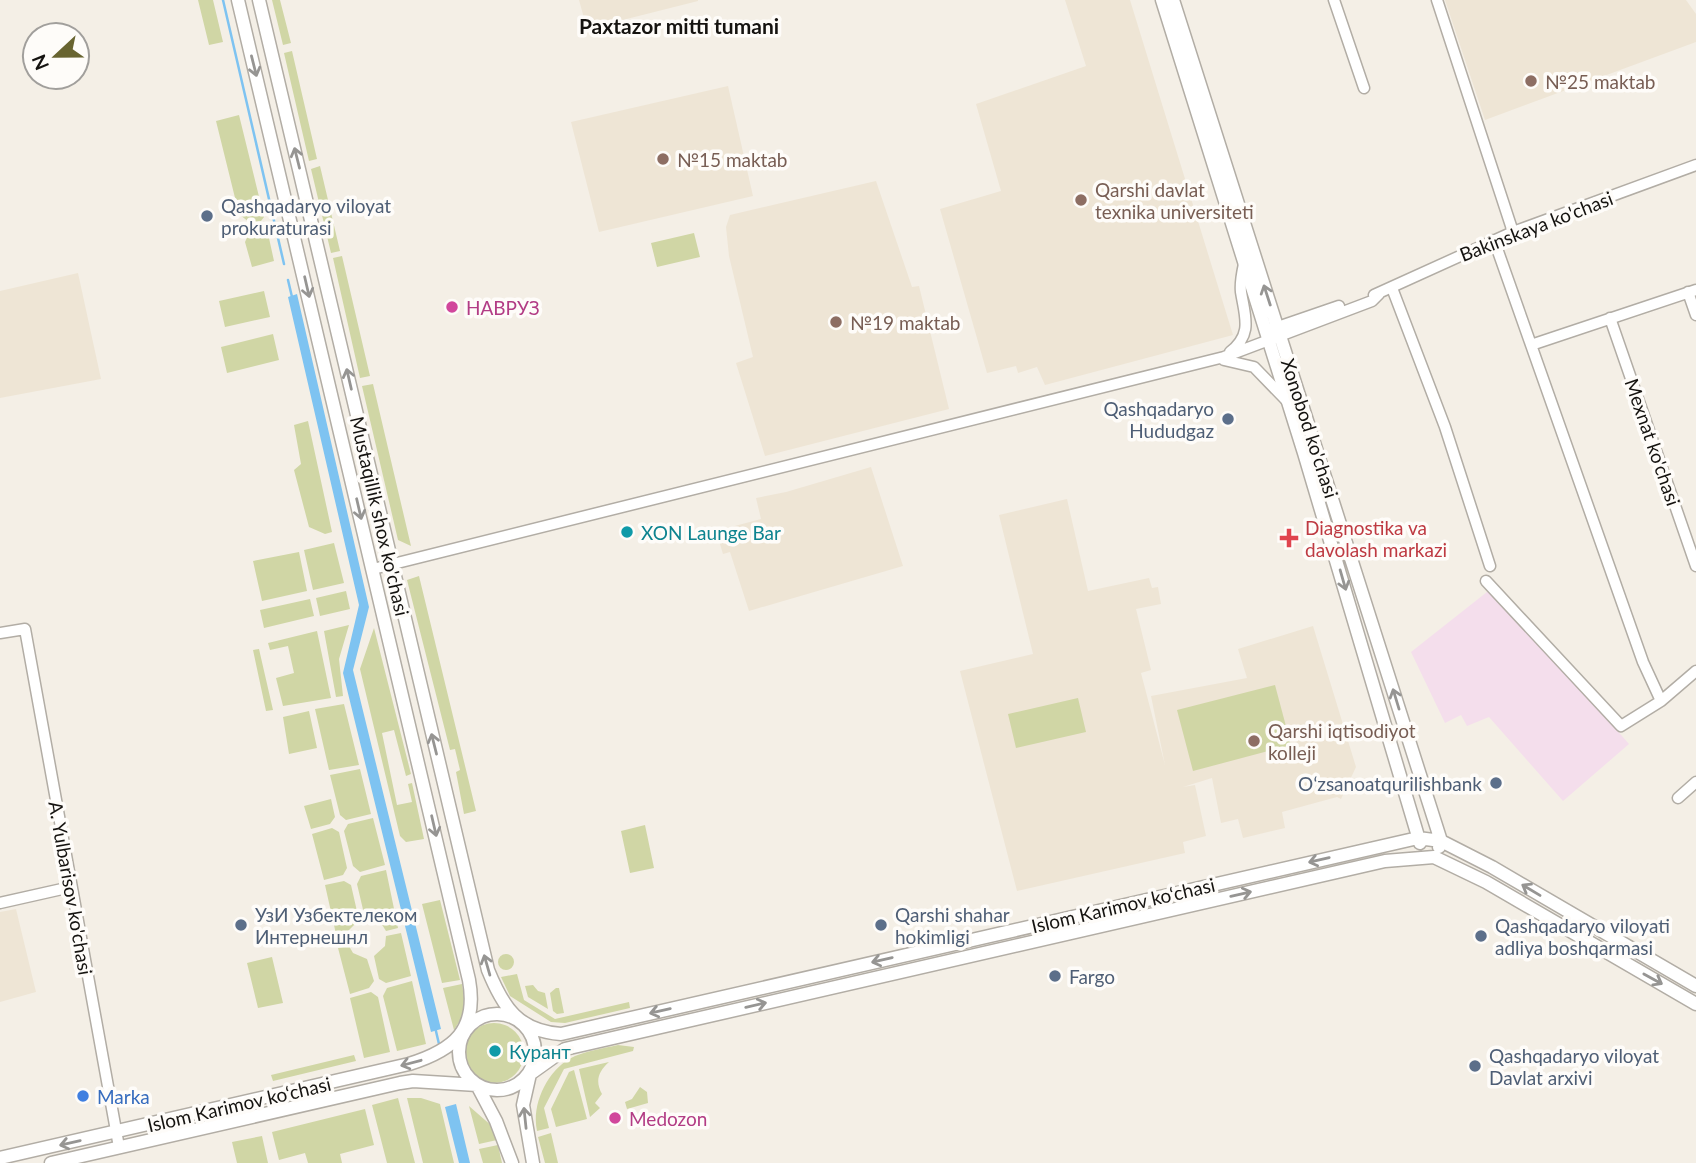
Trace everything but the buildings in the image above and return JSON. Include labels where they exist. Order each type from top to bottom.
[{"type":"main road","name":"Mustaqillik shox ko'chasi","points":[[238,0],[469,980],[472,1007],[467,1028]]},
{"type":"main road","name":"Mustaqillik shox ko'chasi","points":[[259,0],[390,565],[488,970],[501,1003],[521,1022]]},
{"type":"main road","name":"Xonobod ko'chasi","points":[[1162,0],[1244,261],[1273,335],[1288,403],[1418,838],[1430,857]]},
{"type":"main road","name":"Xonobod ko'chasi","points":[[1172,0],[1273,335],[1441,841]]},
{"type":"main road","name":"Islom Karimov ko‘chasi","points":[[521,1022],[550,1033],[561,1034],[1418,838],[1441,841],[1696,986]]},
{"type":"main road","points":[[1441,841],[1430,857],[1486,882],[1696,1004]]},
{"type":"main road","name":"Islom Karimov ko‘chasi","points":[[530,1074],[565,1049],[1385,861],[1430,857]]},
{"type":"main road","points":[[1606,953],[1613,939]]},
{"type":"main road","points":[[512,1163],[496,1121],[477,1085],[467,1076],[458,1052],[467,1028],[487,1015],[511,1016],[521,1022],[529,1030],[536,1052],[523,1105],[533,1163]]},
{"type":"main road","name":"Islom Karimov ko‘chasi","points":[[0,1158],[409,1064],[438,1055],[467,1028]]},
{"type":"main road","points":[[477,1085],[499,1091],[511,1088],[530,1074]]},
{"type":"main road","name":"Islom Karimov ko‘chasi","points":[[51,1163],[400,1083],[413,1081],[477,1085]]},
{"type":"street","points":[[1334,0],[1364,88]]},
{"type":"street","points":[[1437,0],[1513,232]]},
{"type":"street","name":"Bakinskaya ko'chasi","points":[[373,569],[569,518],[1221,358],[1273,335],[1372,301],[1379,294],[1513,232],[1696,165]]},
{"type":"street","points":[[1494,240],[1643,662],[1661,701]]},
{"type":"street","points":[[1221,358],[1239,345],[1247,331],[1240,288],[1244,261]]},
{"type":"street","points":[[1392,288],[1445,427],[1490,566]]},
{"type":"street","points":[[1531,345],[1692,291],[1696,316]]},
{"type":"street","name":"Mexnat ko'chasi","points":[[1610,318],[1696,566]]},
{"type":"street","points":[[1221,358],[1254,367],[1288,403]]},
{"type":"street","points":[[1486,581],[1620,726],[1661,701],[1696,671]]},
{"type":"street","name":"A. Yulbarisov ko'chasi","points":[[0,633],[25,629],[119,1147]]},
{"type":"street","points":[[1678,798],[1696,782]]},
{"type":"street","points":[[0,903],[71,887]]},
{"type":"shaded area","points":[[579,0],[698,0],[698,1],[587,29]]},
{"type":"shaded area","name":"Qarshi davlat texnika universiteti","points":[[1065,0],[1130,0],[1233,335],[1045,385],[1037,367],[1018,373],[1016,366],[987,373],[940,209],[1001,191],[976,104],[1086,66]]},
{"type":"shaded area","name":"№25 maktab","points":[[1445,0],[1686,0],[1696,14],[1696,42],[1485,120]]},
{"type":"shaded area","name":"№15 maktab","points":[[728,86],[753,196],[599,232],[571,122]]},
{"type":"shaded area","name":"№19 maktab","points":[[876,181],[912,287],[919,286],[949,409],[765,456],[736,363],[753,357],[729,256],[726,227],[730,215]]},
{"type":"shaded area","points":[[78,273],[101,379],[0,398],[0,291]]},
{"type":"shaded area","points":[[871,467],[903,566],[749,611],[730,552],[723,554],[716,531],[761,519],[756,498]]},
{"type":"shaded area","points":[[1067,499],[1088,591],[1149,578],[1152,588],[1158,587],[1161,604],[1136,609],[1151,670],[1141,673],[1165,765],[1151,696],[1247,678],[1238,649],[1313,626],[1356,767],[1341,799],[1337,797],[1282,812],[1285,828],[1243,838],[1238,819],[1221,823],[1212,778],[1183,787],[1195,785],[1206,836],[1183,842],[1185,853],[1017,891],[960,671],[1033,654],[999,515]]},
{"type":"shaded area","points":[[1492,588],[1629,744],[1563,801],[1489,717],[1467,726],[1461,715],[1445,723],[1411,652]]},
{"type":"shaded area","points":[[16,909],[36,992],[0,1002],[0,912]]},
{"type":"green space","points":[[198,0],[213,0],[223,42],[209,45]]},
{"type":"green space","points":[[272,0],[280,0],[291,43],[283,45]]},
{"type":"green space","points":[[292,51],[317,159],[309,161],[284,53]]},
{"type":"green space","points":[[239,115],[264,217],[261,221],[250,223],[239,214],[216,121]]},
{"type":"green space","points":[[320,166],[340,251],[331,253],[311,169]]},
{"type":"green space","points":[[262,225],[267,229],[274,261],[252,267],[245,242],[251,229]]},
{"type":"green space","points":[[694,233],[700,257],[657,267],[651,243]]},
{"type":"green space","points":[[342,256],[370,376],[360,378],[333,258]]},
{"type":"green space","points":[[264,291],[270,317],[225,327],[219,301]]},
{"type":"green space","points":[[273,334],[279,360],[227,373],[221,347]]},
{"type":"green space","points":[[373,384],[411,546],[398,540],[362,386]]},
{"type":"green space","points":[[308,421],[332,532],[325,534],[309,527],[294,470],[301,464],[294,425]]},
{"type":"green space","points":[[334,543],[344,583],[313,590],[304,550]]},
{"type":"green space","points":[[299,552],[307,591],[262,601],[253,561]]},
{"type":"green space","points":[[419,576],[476,811],[464,814],[456,772],[460,770],[455,749],[450,750],[407,580]]},
{"type":"green space","points":[[346,591],[350,609],[320,616],[316,598]]},
{"type":"green space","points":[[310,599],[314,616],[264,628],[260,610]]},
{"type":"green space","points":[[349,625],[339,659],[343,696],[336,697],[324,631]]},
{"type":"green space","points":[[374,628],[411,774],[406,776],[394,730],[382,733],[397,805],[412,802],[408,784],[412,783],[424,839],[406,842],[400,836],[360,669]]},
{"type":"green space","points":[[317,631],[331,698],[283,706],[276,678],[294,673],[288,646],[270,650],[268,643]]},
{"type":"green space","points":[[259,649],[273,710],[266,711],[253,650]]},
{"type":"green space","points":[[1275,685],[1291,745],[1193,771],[1177,710]]},
{"type":"green space","points":[[1078,698],[1086,732],[1016,748],[1008,714]]},
{"type":"green space","points":[[344,704],[359,765],[329,770],[315,709]]},
{"type":"green space","points":[[309,711],[317,748],[289,754],[283,717]]},
{"type":"green space","points":[[360,769],[371,814],[346,820],[340,815],[330,775]]},
{"type":"green space","points":[[331,799],[335,817],[330,824],[311,829],[304,806]]},
{"type":"green space","points":[[373,818],[385,865],[360,872],[353,866],[344,831],[348,824]]},
{"type":"green space","points":[[645,825],[654,868],[630,873],[621,831]]},
{"type":"green space","points":[[332,828],[339,832],[347,868],[343,875],[324,880],[312,834]]},
{"type":"green space","points":[[386,870],[398,928],[386,931],[381,923],[365,918],[357,884],[361,876]]},
{"type":"green space","points":[[344,881],[351,885],[359,920],[347,932],[347,941],[338,943],[325,885]]},
{"type":"green space","points":[[440,900],[460,980],[442,983],[422,904]]},
{"type":"green space","points":[[401,933],[411,976],[386,983],[379,979],[374,956],[385,946],[386,936]]},
{"type":"green space","points":[[349,946],[353,953],[367,959],[374,981],[369,988],[350,994],[338,948]]},
{"type":"green space","points":[[506,954],[512,956],[512,968],[506,970],[500,968],[498,962],[500,956]]},
{"type":"green space","points":[[272,957],[283,1003],[258,1008],[247,963]]},
{"type":"green space","points":[[517,974],[524,1000],[555,1019],[629,1002],[630,1008],[565,1023],[551,1022],[510,996],[501,977]]},
{"type":"green space","points":[[412,981],[426,1044],[397,1051],[383,996],[387,988]]},
{"type":"green space","points":[[462,984],[466,1011],[454,1030],[443,988]]},
{"type":"green space","points":[[533,985],[538,991],[545,993],[548,1009],[528,997],[525,986]]},
{"type":"green space","points":[[559,988],[564,1013],[557,1014],[553,1011],[550,993]]},
{"type":"green space","points":[[371,992],[378,997],[390,1052],[364,1058],[350,998]]},
{"type":"green space","points":[[494,1023],[511,1028],[519,1036],[524,1053],[519,1070],[511,1078],[494,1083],[477,1078],[469,1070],[464,1053],[469,1036],[477,1028]]},
{"type":"green space","points":[[618,1045],[634,1047],[633,1051],[564,1069],[544,1108],[549,1128],[537,1131],[539,1099],[557,1069],[575,1056]]},
{"type":"green space","points":[[354,1055],[356,1061],[273,1081],[271,1075]]},
{"type":"green space","points":[[609,1062],[599,1077],[602,1094],[595,1103],[600,1108],[590,1117],[579,1069]]},
{"type":"green space","points":[[574,1070],[587,1119],[556,1127],[551,1109],[569,1072]]},
{"type":"green space","points":[[640,1087],[647,1092],[648,1103],[627,1109],[625,1102],[632,1099]]},
{"type":"green space","points":[[398,1098],[415,1163],[387,1163],[372,1105]]},
{"type":"green space","points":[[407,1098],[421,1098],[440,1104],[454,1163],[423,1163]]},
{"type":"green space","points":[[469,1106],[493,1127],[497,1140],[479,1144]]},
{"type":"green space","points":[[365,1109],[374,1145],[340,1154],[342,1163],[308,1163],[305,1153],[279,1160],[272,1132]]},
{"type":"green space","points":[[551,1133],[558,1163],[545,1163],[538,1137]]},
{"type":"green space","points":[[262,1136],[268,1163],[237,1163],[232,1142]]},
{"type":"green space","points":[[498,1145],[502,1163],[483,1163],[479,1149]]},
{"type":"water","points":[[297,294],[369,607],[353,670],[441,1029],[431,1032],[343,673],[359,605],[288,297]]},
{"type":"water","points":[[456,1104],[470,1163],[459,1163],[445,1107]]},
{"type":"waterway","points":[[223,0],[284,264]]},
{"type":"waterway","points":[[288,280],[292,297]]},
{"type":"waterway","points":[[435,1027],[439,1044]]},
{"type":"place","name":"№25 maktab","points":[[1531,81]]},
{"type":"place","name":"№15 maktab","points":[[663,159]]},
{"type":"place","name":"Qarshi davlat texnika universiteti","points":[[1081,200]]},
{"type":"place","name":"Qashqadaryo viloyat prokuraturasi","points":[[207,216]]},
{"type":"place","name":"НАВРУЗ","points":[[452,307]]},
{"type":"place","name":"№19 maktab","points":[[836,322]]},
{"type":"place","name":"Qashqadaryo Hududgaz","points":[[1228,419]]},
{"type":"place","name":"XON Launge Bar","points":[[627,532]]},
{"type":"place","name":"Diagnostika va davolash markazi","points":[[1289,538]]},
{"type":"place","name":"Qarshi iqtisodiyot kolleji","points":[[1254,741]]},
{"type":"place","name":"Oʻzsanoatqurilishbank","points":[[1496,783]]},
{"type":"place","name":"УзИ Узбектелеком Интернешнл","points":[[241,925]]},
{"type":"place","name":"Qarshi shahar hokimligi","points":[[881,925]]},
{"type":"place","name":"Qashqadaryo viloyati adliya boshqarmasi","points":[[1481,936]]},
{"type":"place","name":"Fargo","points":[[1055,976]]},
{"type":"place","name":"Курант","points":[[495,1051]]},
{"type":"place","name":"Qashqadaryo viloyat Davlat arxivi","points":[[1475,1066]]},
{"type":"place","name":"Marka","points":[[83,1096]]},
{"type":"place","name":"Medozon","points":[[615,1118]]},
{"type":"district","name":"Paxtazor mitti tumani","points":[[679,25]]}]
